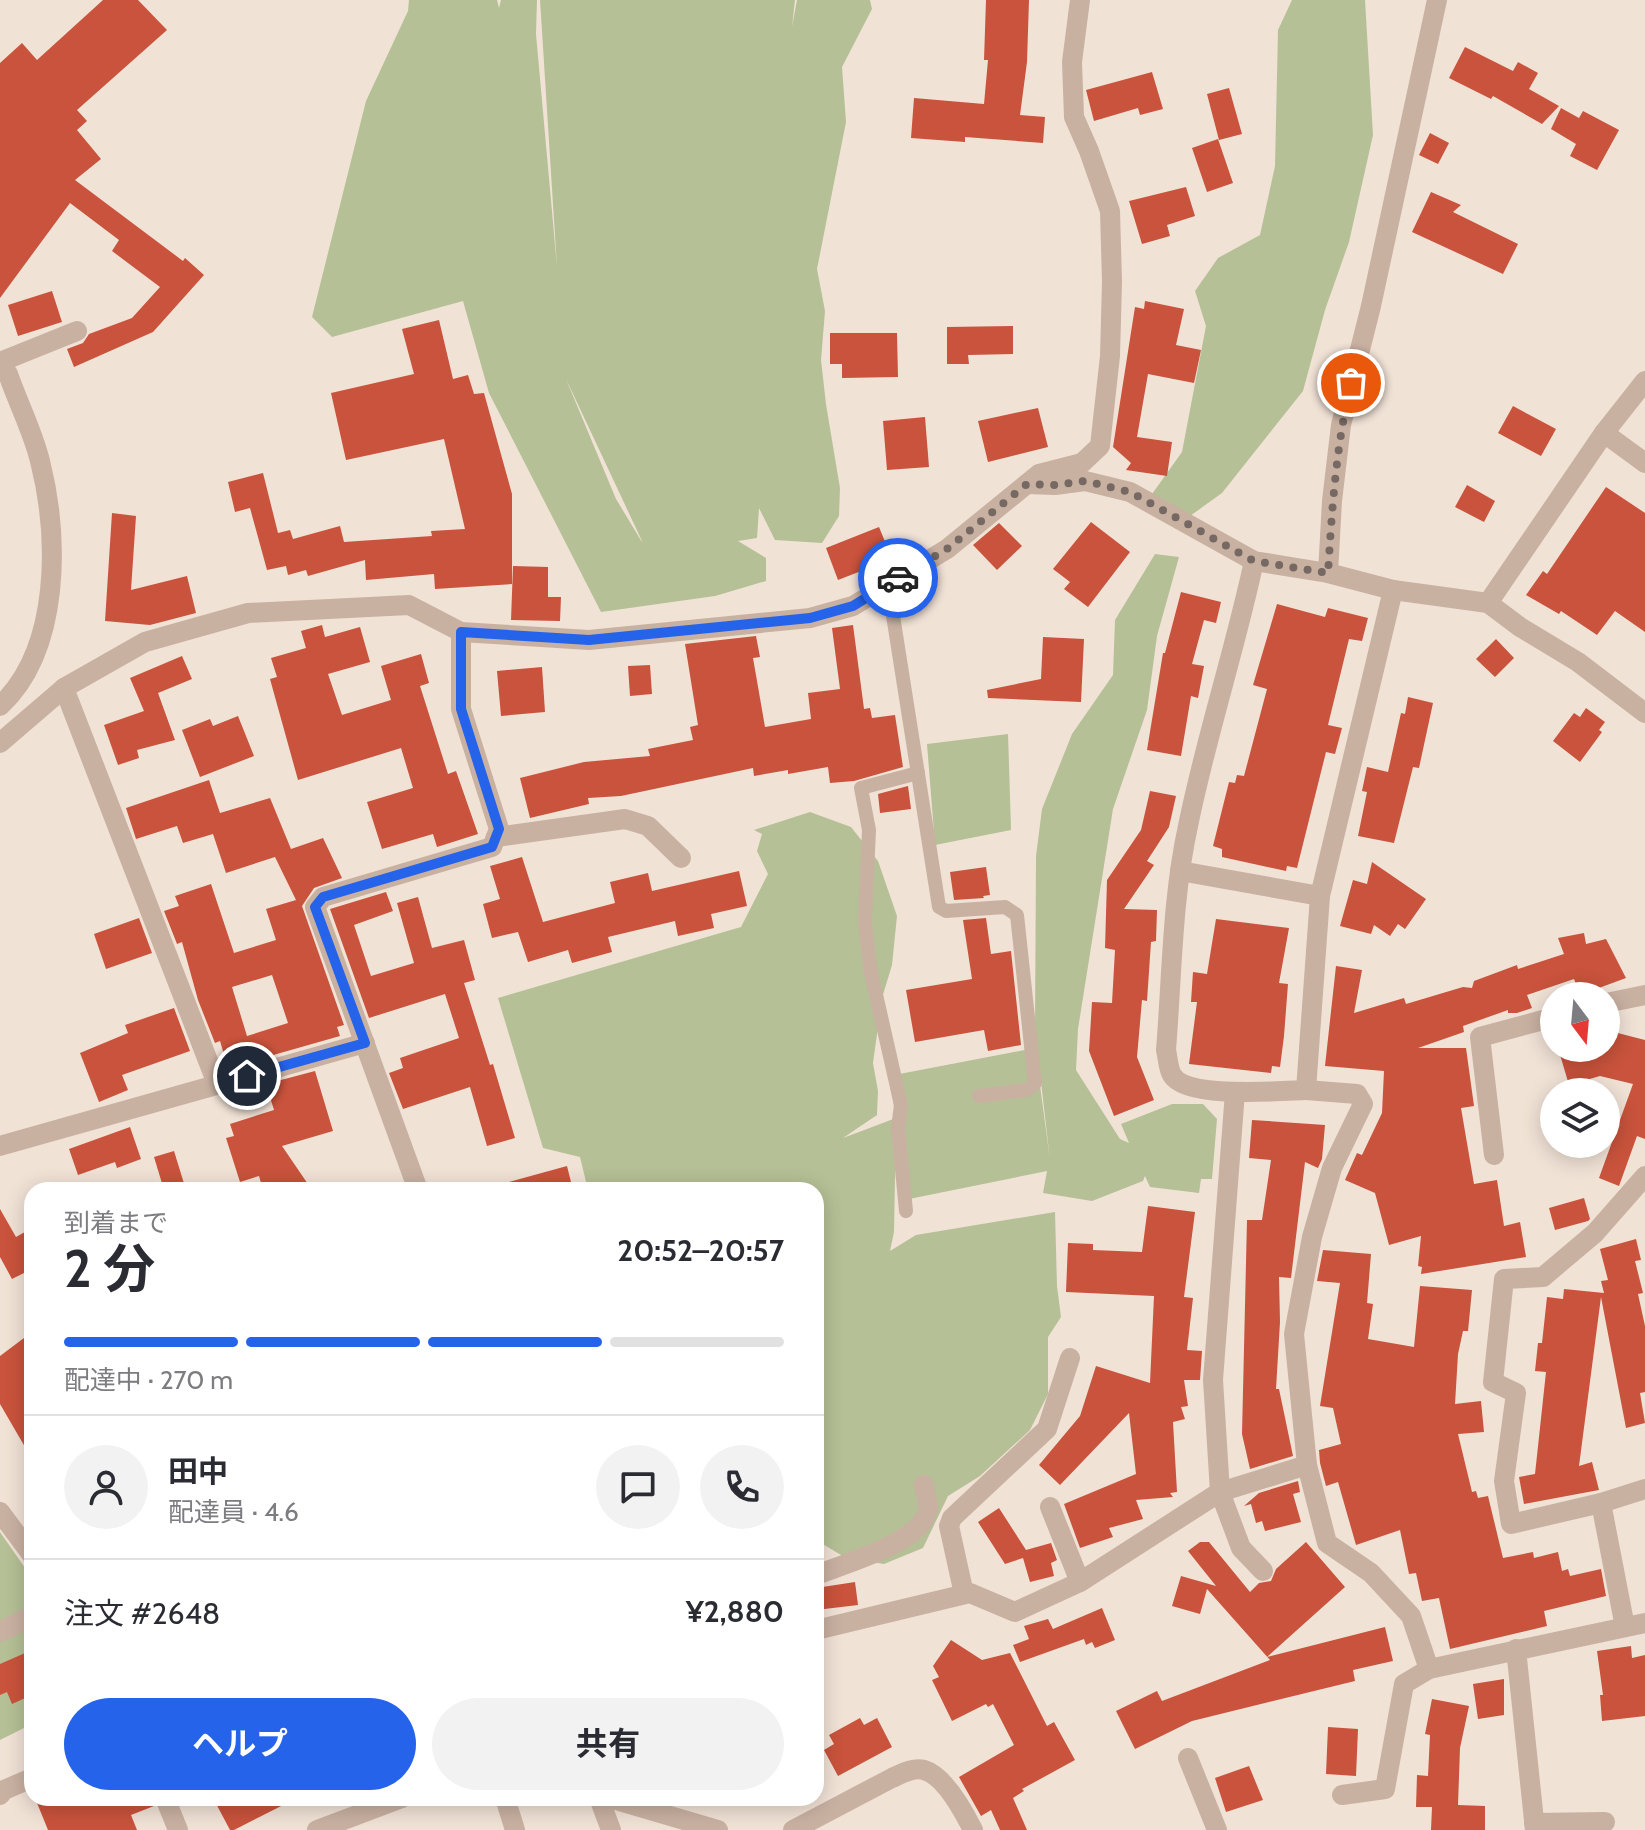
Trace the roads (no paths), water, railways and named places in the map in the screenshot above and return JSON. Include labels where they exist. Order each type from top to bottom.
[{"type":"street","points":[[0,743],[64,688],[145,642],[248,613],[409,605],[461,632],[589,640],[810,618],[853,606],[947,549],[1039,474],[1082,463],[1100,446],[1110,356],[1110,211],[1074,117],[1072,62],[1080,0]]},
{"type":"street","points":[[1328,573],[1341,425],[1371,306],[1437,0]]},
{"type":"street","points":[[0,706],[15,692],[41,637],[53,574],[51,523],[40,459],[8,374],[0,363],[77,331]]},
{"type":"street","points":[[1488,603],[1604,433],[1645,381]]},
{"type":"street","points":[[1604,433],[1645,463]]},
{"type":"street","points":[[1027,484],[1055,485],[1085,481],[1130,492],[1254,561],[1328,573],[1393,590],[1488,603],[1520,627],[1578,662],[1645,713]]},
{"type":"street","points":[[1254,561],[1242,620],[1188,826],[1180,871],[1166,1050],[1171,1074],[1188,1086],[1235,1092],[1306,1090],[1357,1094],[1363,1104],[1332,1168],[1312,1237],[1294,1334],[1307,1465],[1327,1543],[1371,1573],[1411,1616],[1429,1669]]},
{"type":"street","points":[[1306,1090],[1320,896],[1393,590]]},
{"type":"street","points":[[415,1182],[315,907],[323,897],[492,847],[499,829],[461,709],[461,632]]},
{"type":"street","points":[[64,688],[217,1084]]},
{"type":"street","points":[[496,837],[625,819],[648,826],[681,858]]},
{"type":"street","points":[[1180,871],[1320,896]]},
{"type":"street","points":[[1620,1000],[1645,995]]},
{"type":"street","points":[[1494,1155],[1480,1037],[1540,1021]]},
{"type":"street","points":[[0,1146],[365,1043]]},
{"type":"street","points":[[1235,1092],[1213,1380],[1220,1492],[1241,1548],[1263,1571]]},
{"type":"street","points":[[1643,1180],[1645,1204]]},
{"type":"street","points":[[1643,1180],[1595,1233],[1543,1277],[1504,1279],[1493,1382],[1516,1393],[1504,1481],[1511,1524],[1601,1503],[1645,1489]]},
{"type":"street","points":[[964,1594],[949,1526],[952,1518],[1047,1429],[1070,1358]]},
{"type":"street","points":[[824,1628],[970,1593],[1015,1612],[1080,1582],[1220,1492],[1307,1465]]},
{"type":"street","points":[[824,1572],[906,1538],[920,1527],[929,1509],[924,1485]]},
{"type":"street","points":[[1342,1795],[1385,1789],[1404,1684],[1429,1669],[1635,1625],[1601,1503]]},
{"type":"street","points":[[1050,1507],[1080,1582]]},
{"type":"street","points":[[0,1512],[24,1538]]},
{"type":"street","points":[[0,1632],[24,1620]]},
{"type":"street","points":[[1516,1649],[1535,1827],[1605,1822]]},
{"type":"street","points":[[1188,1758],[1217,1830]]},
{"type":"street","points":[[793,1830],[892,1778],[908,1771],[923,1770],[955,1797],[973,1830]]},
{"type":"street","points":[[0,1795],[24,1781]]},
{"type":"street","points":[[168,1806],[178,1830]]},
{"type":"street","points":[[317,1830],[381,1806]]},
{"type":"street","points":[[508,1806],[515,1830]]},
{"type":"street","points":[[602,1806],[611,1830]]},
{"type":"street","points":[[636,1806],[718,1830]]},
{"type":"lane","points":[[888,584],[939,907],[946,911],[1005,907],[1017,915],[1035,1083],[1027,1090],[979,1096]]},
{"type":"lane","points":[[906,1211],[898,1128],[901,1105],[870,968],[865,920],[869,830],[861,788],[918,773]]}]
